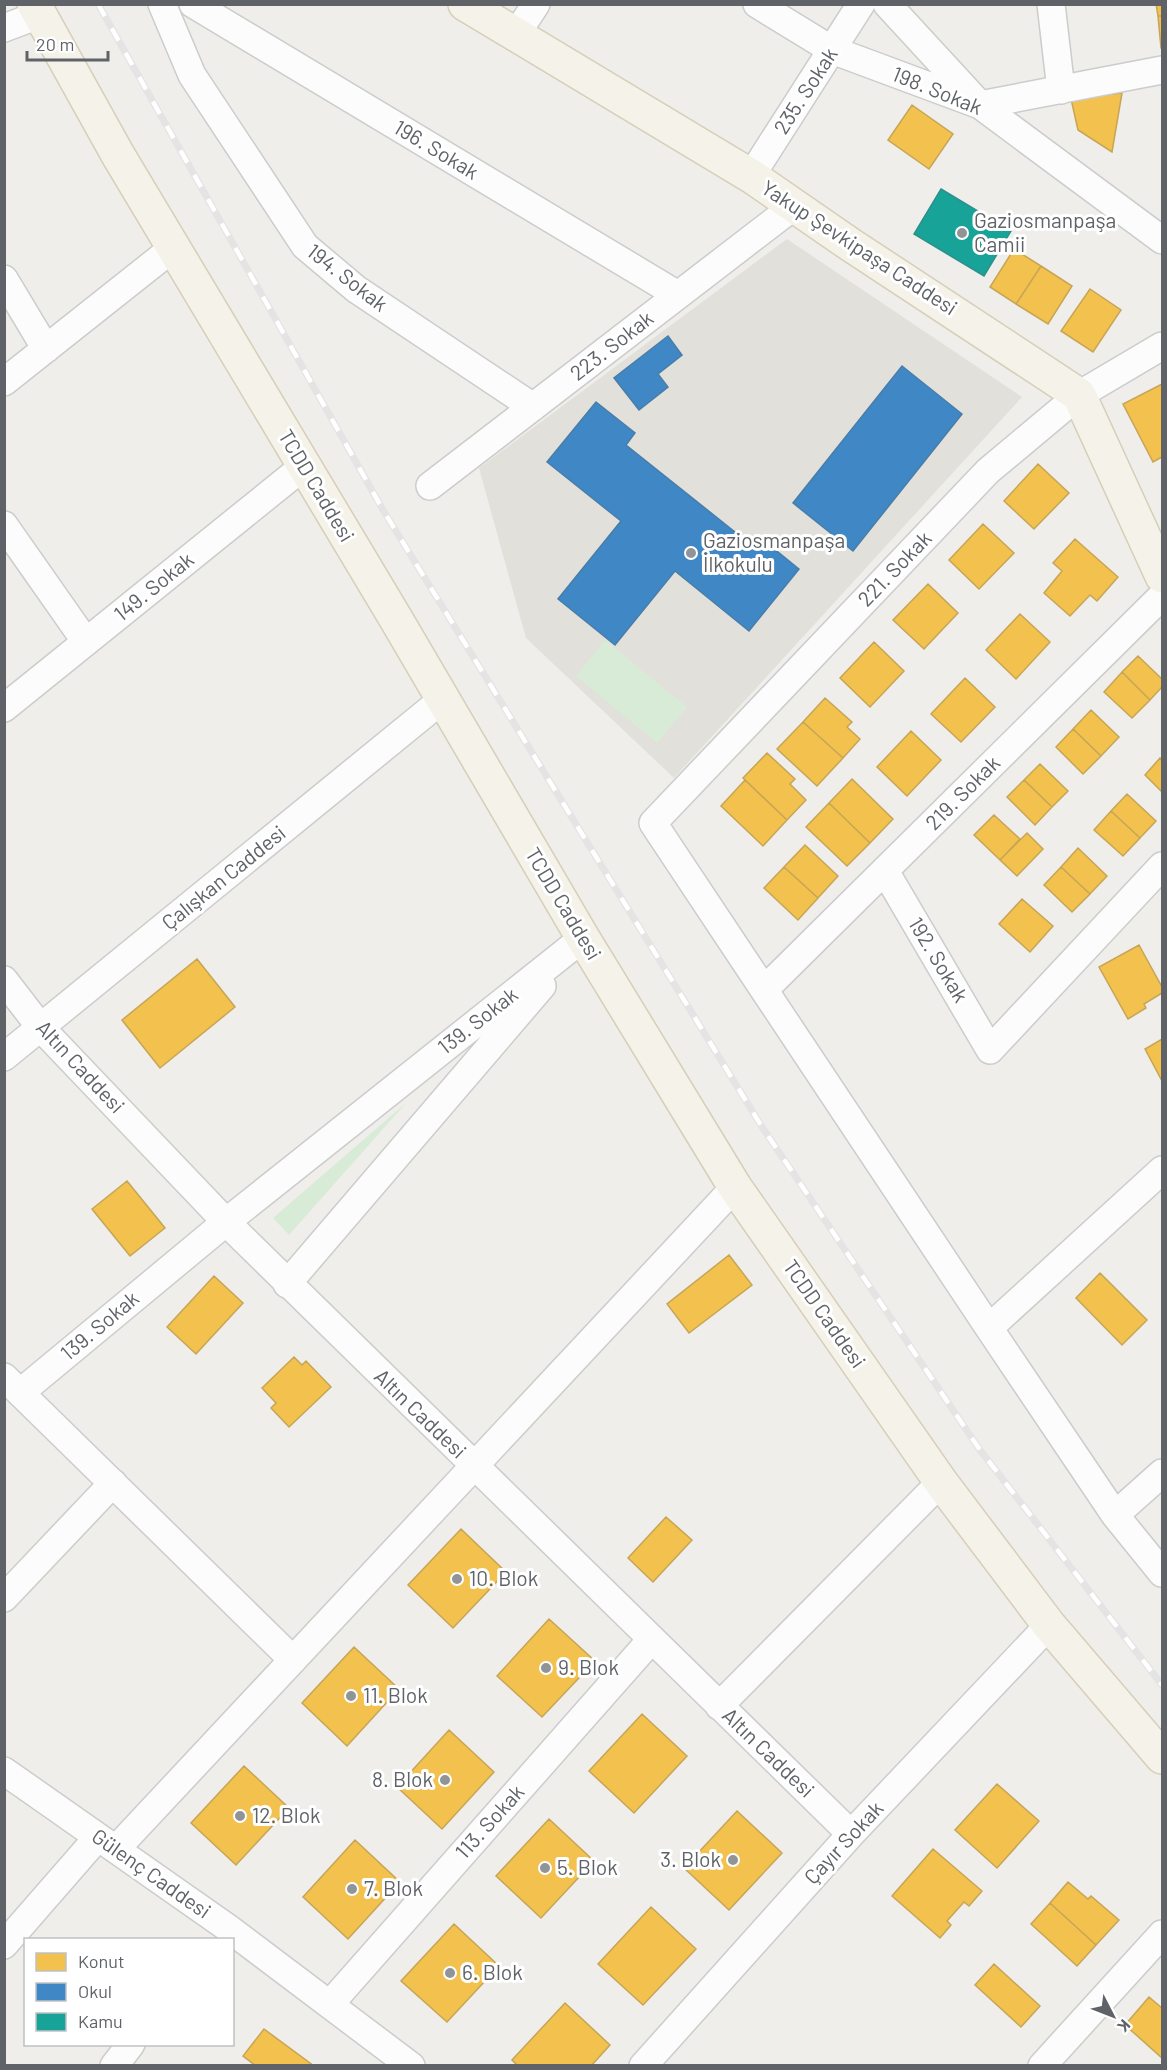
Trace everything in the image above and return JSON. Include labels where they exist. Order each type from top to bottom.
[{"type":"main road","name":"Yakup Şevkipaşa Caddesi","points":[[465,4],[751,177],[1079,395]]},
{"type":"main road","name":"TCDD Caddesi","points":[[37,9],[118,156],[583,938],[735,1187],[941,1482],[1049,1625],[1162,1757]]},
{"type":"main road","points":[[1079,395],[1162,576]]},
{"type":"street","name":"194. Sokak","points":[[162,4],[192,75],[304,246],[356,289],[533,407]]},
{"type":"street","name":"196. Sokak","points":[[193,4],[678,295]]},
{"type":"street","points":[[515,36],[536,4]]},
{"type":"street","name":"198. Sokak","points":[[758,4],[832,50],[980,105],[1162,240]]},
{"type":"street","name":"235. Sokak","points":[[751,177],[861,4]]},
{"type":"street","points":[[887,4],[980,105],[1162,70]]},
{"type":"street","points":[[1051,4],[1061,90]]},
{"type":"street","points":[[4,28],[37,9]]},
{"type":"street","name":"223. Sokak","points":[[430,486],[794,206]]},
{"type":"street","points":[[4,382],[173,248]]},
{"type":"street","points":[[4,279],[46,349]]},
{"type":"street","name":"221. Sokak","points":[[764,990],[653,823],[988,471],[1079,395],[1162,346]]},
{"type":"street","name":"149. Sokak","points":[[4,708],[304,466]]},
{"type":"street","points":[[4,525],[86,642]]},
{"type":"street","name":"219. Sokak","points":[[764,990],[1162,596]]},
{"type":"street","name":"Çalışkan Caddesi","points":[[4,1057],[442,699]]},
{"type":"street","name":"192. Sokak","points":[[885,871],[990,1050],[1162,866]]},
{"type":"street","name":"139. Sokak","points":[[13,1384],[226,1222],[583,938]]},
{"type":"street","name":"139. Sokak","points":[[286,1284],[583,938]]},
{"type":"street","name":"Altın Caddesi","points":[[4,980],[41,1028],[286,1284],[851,1834]]},
{"type":"street","points":[[764,990],[1115,1515],[1162,1573]]},
{"type":"street","points":[[989,1328],[1162,1170]]},
{"type":"street","points":[[4,1945],[294,1660],[735,1187]]},
{"type":"street","points":[[13,1384],[294,1660]]},
{"type":"street","points":[[1115,1515],[1162,1473]]},
{"type":"street","points":[[719,1706],[941,1482]]},
{"type":"street","points":[[4,1598],[113,1483]]},
{"type":"street","name":"Çayır Sokak","points":[[643,2066],[851,1834],[1049,1625]]},
{"type":"street","name":"113. Sokak","points":[[330,2004],[651,1640]]},
{"type":"street","name":"Gülenç Caddesi","points":[[4,1771],[107,1843],[223,1934]]},
{"type":"street","points":[[1042,2066],[1162,1934]]},
{"type":"street","name":"Gülenç Caddesi","points":[[234,1941],[330,2004],[393,2060]]},
{"type":"street","points":[[114,2066],[129,2046]]},
{"type":"shaded area","name":"Gaziosmanpaşa İlkokulu","points":[[787,239],[1022,397],[674,778],[526,638],[479,468]]},
{"type":"green space","points":[[605,640],[687,707],[657,743],[576,676]]},
{"type":"green space","points":[[406,1103],[289,1235],[273,1218]]},
{"type":"building: Konut","points":[[1156,4],[1162,4],[1162,16],[1158,16]]},
{"type":"building: Konut","points":[[1158,16],[1162,16],[1162,48],[1161,48]]},
{"type":"building: Konut","points":[[1122,93],[1112,152],[1078,130],[1071,99]]},
{"type":"building: Konut","points":[[912,105],[953,134],[929,169],[888,140]]},
{"type":"building: Konut","points":[[1014,249],[1041,266],[1016,304],[990,287]]},
{"type":"building: Konut","points":[[1041,266],[1072,286],[1048,324],[1016,304]]},
{"type":"building: Konut","points":[[1090,289],[1121,310],[1093,352],[1061,331]]},
{"type":"building: Konut","points":[[1162,384],[1162,457],[1153,462],[1123,404]]},
{"type":"building: Konut","points":[[1038,464],[1069,493],[1034,529],[1004,501]]},
{"type":"building: Konut","points":[[983,524],[1014,553],[979,589],[949,560]]},
{"type":"building: Konut","points":[[1075,539],[1118,577],[1097,601],[1090,595],[1070,616],[1044,593],[1062,571],[1053,563]]},
{"type":"building: Konut","points":[[928,584],[958,613],[924,649],[893,620]]},
{"type":"building: Konut","points":[[1020,614],[1050,642],[1016,679],[986,650]]},
{"type":"building: Konut","points":[[874,642],[904,671],[870,707],[840,678]]},
{"type":"building: Konut","points":[[1138,656],[1162,679],[1162,687],[1150,700],[1122,672]]},
{"type":"building: Konut","points":[[1122,672],[1150,700],[1132,718],[1104,692]]},
{"type":"building: Konut","points":[[965,678],[995,707],[961,742],[931,714]]},
{"type":"building: Konut","points":[[825,698],[852,722],[847,727],[860,739],[843,758],[803,722]]},
{"type":"building: Konut","points":[[1091,710],[1119,737],[1101,756],[1073,729]]},
{"type":"building: Konut","points":[[803,722],[843,758],[817,786],[777,749]]},
{"type":"building: Konut","points":[[1073,729],[1101,756],[1083,774],[1056,747]]},
{"type":"building: Konut","points":[[911,731],[941,760],[907,796],[877,767]]},
{"type":"building: Konut","points":[[767,753],[795,779],[790,784],[806,800],[787,820],[743,778]]},
{"type":"building: Konut","points":[[1160,758],[1162,761],[1162,792],[1145,775]]},
{"type":"building: Konut","points":[[1040,764],[1068,791],[1052,807],[1024,780]]},
{"type":"building: Konut","points":[[852,779],[893,819],[870,843],[829,803]]},
{"type":"building: Konut","points":[[745,780],[787,820],[763,846],[721,806]]},
{"type":"building: Konut","points":[[1024,780],[1052,807],[1035,825],[1007,797]]},
{"type":"building: Konut","points":[[1127,794],[1156,821],[1140,838],[1111,811]]},
{"type":"building: Konut","points":[[829,803],[870,843],[847,866],[806,827]]},
{"type":"building: Konut","points":[[1111,811],[1140,838],[1123,856],[1094,830]]},
{"type":"building: Konut","points":[[994,815],[1020,839],[1000,860],[974,835]]},
{"type":"building: Konut","points":[[1027,833],[1043,849],[1017,876],[1000,860]]},
{"type":"building: Konut","points":[[805,845],[838,876],[818,898],[784,867]]},
{"type":"building: Konut","points":[[1078,848],[1107,876],[1090,894],[1061,867]]},
{"type":"building: Konut","points":[[784,867],[818,898],[798,920],[764,888]]},
{"type":"building: Konut","points":[[1061,867],[1090,894],[1072,912],[1044,885]]},
{"type":"building: Konut","points":[[1022,899],[1053,926],[1030,952],[999,924]]},
{"type":"building: Konut","points":[[1139,945],[1162,987],[1162,993],[1144,1004],[1146,1008],[1128,1019],[1099,967]]},
{"type":"building: Konut","points":[[197,959],[235,1007],[160,1068],[122,1020]]},
{"type":"building: Konut","points":[[1162,1039],[1162,1081],[1145,1049]]},
{"type":"building: Konut","points":[[127,1181],[165,1228],[130,1256],[92,1209]]},
{"type":"building: Konut","points":[[729,1255],[752,1285],[689,1333],[667,1304]]},
{"type":"building: Konut","points":[[1100,1273],[1147,1320],[1122,1345],[1076,1298]]},
{"type":"building: Konut","points":[[214,1276],[243,1303],[196,1354],[167,1327]]},
{"type":"building: Konut","points":[[294,1357],[302,1365],[306,1361],[331,1387],[289,1427],[271,1408],[276,1403],[262,1388]]},
{"type":"building: Konut","points":[[666,1517],[692,1540],[653,1582],[628,1558]]},
{"type":"building: Konut","name":"10. Blok","points":[[461,1529],[506,1572],[453,1628],[408,1585]]},
{"type":"building: Konut","name":"9. Blok","points":[[549,1619],[595,1661],[542,1717],[497,1676]]},
{"type":"building: Konut","name":"11. Blok","points":[[354,1647],[399,1689],[347,1746],[302,1703]]},
{"type":"building: Konut","points":[[642,1714],[687,1756],[634,1813],[589,1771]]},
{"type":"building: Konut","name":"8. Blok","points":[[449,1730],[494,1772],[442,1829],[397,1787]]},
{"type":"building: Konut","name":"12. Blok","points":[[244,1766],[289,1808],[236,1865],[191,1823]]},
{"type":"building: Konut","points":[[997,1784],[1039,1821],[997,1868],[955,1830]]},
{"type":"building: Konut","name":"3. Blok","points":[[737,1811],[782,1853],[729,1910],[684,1868]]},
{"type":"building: Konut","name":"5. Blok","points":[[549,1819],[594,1861],[541,1918],[496,1876]]},
{"type":"building: Konut","name":"7. Blok","points":[[355,1840],[400,1882],[348,1939],[303,1897]]},
{"type":"building: Konut","points":[[933,1849],[982,1891],[969,1906],[964,1902],[947,1921],[951,1925],[940,1938],[892,1896]]},
{"type":"building: Konut","points":[[1068,1882],[1088,1899],[1091,1896],[1119,1920],[1096,1945],[1050,1903]]},
{"type":"building: Konut","points":[[1050,1903],[1096,1945],[1077,1966],[1031,1924]]},
{"type":"building: Konut","points":[[651,1907],[696,1949],[643,2005],[598,1964]]},
{"type":"building: Konut","name":"6. Blok","points":[[454,1924],[499,1966],[447,2022],[401,1981]]},
{"type":"building: Konut","points":[[994,1964],[1040,2006],[1021,2027],[975,1985]]},
{"type":"building: Konut","points":[[1149,1997],[1162,2008],[1162,2058],[1125,2025]]},
{"type":"building: Konut","points":[[565,2003],[610,2045],[591,2066],[518,2066],[512,2060]]},
{"type":"building: Konut","points":[[264,2029],[314,2066],[256,2066],[243,2056]]},
{"type":"building: Okul","points":[[668,336],[682,355],[658,374],[668,387],[639,410],[614,378]]},
{"type":"building: Okul","points":[[902,366],[962,414],[853,551],[793,503]]},
{"type":"building: Okul","points":[[596,402],[635,433],[626,445],[755,548],[762,539],[799,569],[749,631],[675,571],[615,645],[558,599],[621,521],[547,462]]},
{"type":"building: Kamu","name":"Gaziosmanpaşa Camii","points":[[941,189],[1011,231],[984,276],[914,234]]},
{"type":"railway","points":[[98,4],[383,510],[762,1127],[980,1450],[1162,1685]]},
{"type":"place","name":"Gaziosmanpaşa Camii","points":[[962,233]]},
{"type":"place","name":"Gaziosmanpaşa İlkokulu","points":[[691,553]]},
{"type":"place","name":"10. Blok","points":[[457,1579]]},
{"type":"place","name":"9. Blok","points":[[546,1668]]},
{"type":"place","name":"11. Blok","points":[[351,1696]]},
{"type":"place","name":"8. Blok","points":[[445,1780]]},
{"type":"place","name":"12. Blok","points":[[240,1816]]},
{"type":"place","name":"3. Blok","points":[[733,1860]]},
{"type":"place","name":"5. Blok","points":[[545,1868]]},
{"type":"place","name":"7. Blok","points":[[352,1889]]},
{"type":"place","name":"6. Blok","points":[[450,1973]]}]
